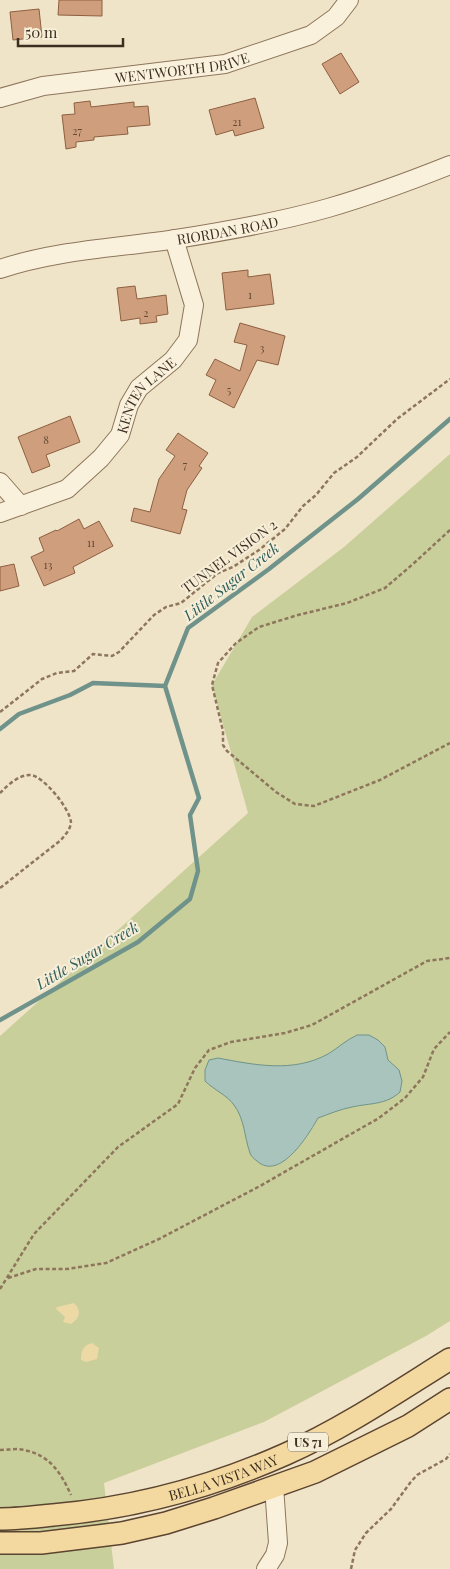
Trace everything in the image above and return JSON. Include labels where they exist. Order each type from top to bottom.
[{"type":"main road","name":"BELLA VISTA WAY","points":[[0,1519],[79,1513],[114,1508],[213,1483],[287,1454],[355,1417],[450,1359]]},
{"type":"main road","name":"BELLA VISTA WAY","points":[[0,1543],[41,1543],[122,1533],[166,1523],[315,1472],[408,1426],[450,1399]]},
{"type":"street","name":"WENTWORTH DRIVE","points":[[0,98],[43,86],[225,64],[311,35],[336,17],[349,0]]},
{"type":"street","name":"RIORDAN ROAD","points":[[0,269],[21,262],[88,250],[248,227],[328,208],[450,165]]},
{"type":"street","name":"KENTEN LANE","points":[[0,513],[66,489],[101,458],[120,435],[129,405],[139,388],[173,360],[188,340],[194,305],[174,239]]},
{"type":"street","points":[[0,482],[21,506]]},
{"type":"street","points":[[266,1569],[275,1555],[278,1543],[274,1486]]},
{"type":"path","name":"TUNNEL VISION 2","points":[[0,712],[42,679],[74,671],[93,654],[112,656],[119,652],[154,615],[166,607],[181,603],[218,573],[233,567],[259,550],[285,529],[303,506],[316,495],[334,473],[356,457],[397,419],[450,379]]},
{"type":"path","points":[[450,530],[385,588],[347,603],[259,627],[236,643],[218,663],[212,685],[223,730],[223,745],[227,751],[276,792],[296,804],[314,806],[380,780],[450,743]]},
{"type":"path","points":[[0,793],[17,779],[28,775],[36,776],[42,780],[65,808],[71,822],[68,832],[61,840],[0,888]]},
{"type":"path","points":[[0,1289],[34,1234],[76,1190],[118,1147],[178,1104],[195,1068],[209,1050],[231,1042],[285,1033],[312,1025],[427,962],[450,958]]},
{"type":"path","points":[[7,1278],[36,1269],[67,1269],[106,1263],[159,1239],[260,1186],[379,1118],[404,1098],[423,1077],[434,1049],[450,1032]]},
{"type":"path","points":[[0,1450],[23,1449],[44,1456],[63,1477],[79,1513]]},
{"type":"path","points":[[351,1569],[355,1550],[366,1533],[391,1508],[417,1475],[446,1459],[450,1454]]},
{"type":"green space","points":[[450,454],[450,1321],[426,1336],[264,1422],[104,1483],[114,1569],[0,1569],[0,1036],[248,813],[212,685],[252,617],[344,547]]},
{"type":"sand","points":[[74,1303],[79,1311],[78,1317],[71,1324],[63,1322],[65,1317],[56,1309],[57,1307]]},
{"type":"sand","points":[[92,1343],[99,1348],[97,1359],[86,1362],[81,1360],[83,1349],[86,1345]]},
{"type":"water","points":[[357,1035],[369,1035],[385,1047],[388,1060],[399,1070],[402,1081],[400,1092],[378,1103],[348,1108],[318,1118],[301,1144],[284,1161],[266,1166],[255,1159],[250,1153],[238,1111],[228,1098],[205,1081],[205,1070],[209,1060],[218,1058],[274,1066],[301,1064],[328,1054]]},
{"type":"building","points":[[59,0],[102,0],[102,16],[58,15]]},
{"type":"building","points":[[39,9],[42,37],[13,40],[10,12]]},
{"type":"building","points":[[341,53],[359,82],[340,94],[322,64]]},
{"type":"building","points":[[255,98],[264,128],[235,136],[233,130],[216,135],[209,110]]},
{"type":"building","points":[[90,101],[91,107],[134,102],[134,107],[148,106],[150,125],[127,127],[128,134],[94,137],[94,140],[76,142],[76,147],[66,149],[62,115],[75,114],[74,103]]},
{"type":"building","points":[[248,270],[248,277],[270,274],[274,304],[226,310],[222,273]]},
{"type":"building","points":[[135,286],[137,299],[166,295],[168,314],[156,316],[157,322],[140,324],[140,318],[121,321],[117,288]]},
{"type":"building","points":[[240,323],[285,336],[278,365],[257,360],[234,408],[209,395],[216,380],[206,375],[215,359],[240,371],[247,345],[234,342]]},
{"type":"building","points":[[70,416],[80,442],[46,455],[50,466],[32,473],[18,437]]},
{"type":"building","points":[[178,433],[208,453],[199,466],[202,468],[187,490],[182,509],[187,510],[180,534],[131,521],[134,508],[150,512],[159,479],[175,456],[166,450]]},
{"type":"building","points":[[79,519],[84,529],[99,521],[113,546],[73,567],[75,573],[44,586],[31,557],[44,551],[39,538]]},
{"type":"building","points":[[14,564],[19,586],[0,591],[0,567]]},
{"type":"waterway","name":"Little Sugar Creek","points":[[0,1020],[138,942],[190,899],[198,871],[190,815],[199,798],[165,686],[188,628],[269,569],[358,499],[450,419]]},
{"type":"waterway","points":[[0,729],[19,714],[70,695],[93,683],[165,686]]}]
